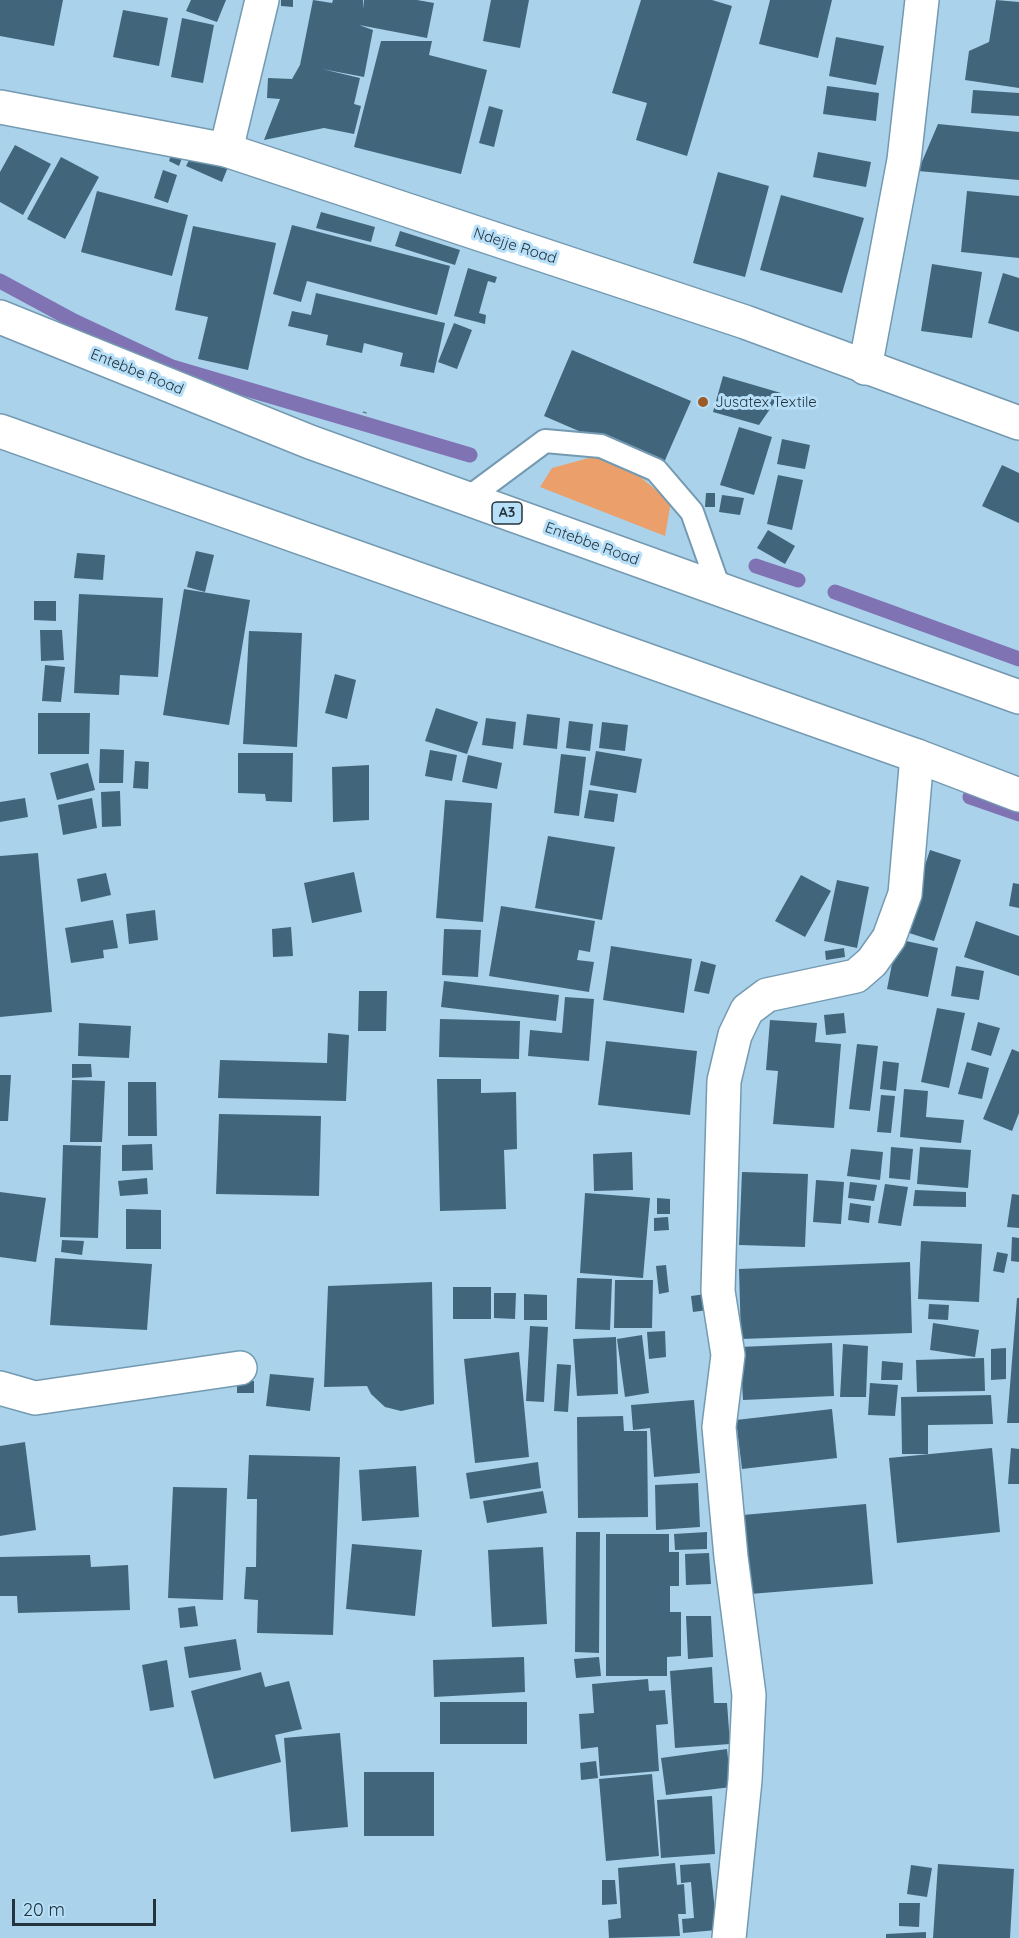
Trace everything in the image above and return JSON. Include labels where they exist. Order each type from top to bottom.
[{"type":"street","points":[[226,150],[262,0]]},
{"type":"street","points":[[865,368],[904,160],[922,0]]},
{"type":"street","name":"Ndejje Road","points":[[0,107],[226,150],[745,322],[1019,423]]},
{"type":"street","name":"Entebbe Road","points":[[0,317],[310,442],[720,591],[1019,696]]},
{"type":"street","points":[[2,436],[917,756],[1019,795]]},
{"type":"street","points":[[729,1938],[745,1780],[749,1695],[731,1557],[719,1427],[728,1355],[718,1291],[724,1081],[735,1035],[747,1010],[767,995],[856,976],[872,962],[889,938],[905,894],[917,756]]},
{"type":"street","points":[[0,1388],[35,1398],[240,1368]]},
{"type":"lane","points":[[467,499],[545,441],[601,446],[656,470],[692,512],[720,591]]},
{"type":"shaded area","points":[[596,456],[634,472],[671,502],[665,536],[540,487],[552,468]]},
{"type":"building","points":[[0,0],[63,0],[54,46],[0,36]]},
{"type":"building","points":[[191,0],[226,0],[217,22],[186,11]]},
{"type":"building","points":[[281,0],[293,0],[293,7],[281,6]]},
{"type":"building","points":[[313,0],[332,3],[333,0],[363,0],[363,9],[364,0],[417,0],[434,3],[427,38],[359,25],[373,30],[364,77],[322,69],[360,78],[354,104],[361,106],[354,134],[324,128],[264,140],[280,99],[267,98],[268,78],[292,79],[300,65]]},
{"type":"building","points":[[491,0],[529,0],[520,48],[483,41]]},
{"type":"building","points":[[641,0],[712,0],[732,6],[687,156],[636,140],[647,103],[612,93]]},
{"type":"building","points":[[770,0],[832,0],[818,58],[759,44]]},
{"type":"building","points":[[996,0],[1019,2],[1019,88],[965,80],[969,51],[989,42]]},
{"type":"building","points":[[123,10],[168,18],[159,66],[113,57]]},
{"type":"building","points":[[182,18],[214,25],[203,83],[171,77]]},
{"type":"building","points":[[836,37],[884,46],[876,85],[829,76]]},
{"type":"building","points":[[381,41],[432,41],[429,55],[487,70],[461,174],[354,147]]},
{"type":"building","points":[[827,86],[879,93],[876,121],[823,114]]},
{"type":"building","points":[[973,90],[1019,93],[1019,116],[971,113]]},
{"type":"building","points":[[489,106],[503,110],[494,147],[479,143]]},
{"type":"building","points":[[938,124],[1019,132],[1019,180],[918,171]]},
{"type":"building","points":[[15,145],[51,164],[23,215],[0,202],[0,172]]},
{"type":"building","points":[[174,146],[185,150],[179,166],[169,161]]},
{"type":"building","points":[[193,152],[228,167],[222,182],[186,166]]},
{"type":"building","points":[[818,152],[871,162],[866,187],[813,177]]},
{"type":"building","points":[[61,157],[99,177],[65,239],[27,219]]},
{"type":"building","points":[[163,170],[177,175],[168,203],[154,198]]},
{"type":"building","points":[[718,172],[769,186],[745,277],[693,263]]},
{"type":"building","points":[[97,191],[188,215],[172,276],[81,252]]},
{"type":"building","points":[[967,191],[1019,196],[1019,258],[961,252]]},
{"type":"building","points":[[781,195],[864,218],[842,293],[760,270]]},
{"type":"building","points":[[321,212],[375,227],[371,242],[316,228]]},
{"type":"building","points":[[292,225],[450,266],[437,315],[307,281],[301,302],[273,294]]},
{"type":"building","points":[[193,226],[276,243],[248,370],[198,359],[208,317],[175,310]]},
{"type":"building","points":[[400,231],[460,250],[455,265],[395,246]]},
{"type":"building","points":[[932,264],[982,272],[972,338],[921,331]]},
{"type":"building","points":[[468,268],[497,277],[495,283],[488,281],[479,313],[486,315],[485,324],[454,316]]},
{"type":"building","points":[[1003,273],[1019,278],[1019,332],[988,323]]},
{"type":"building","points":[[316,293],[445,323],[434,373],[400,366],[403,353],[364,343],[362,353],[326,345],[328,335],[288,326],[292,311],[311,315]]},
{"type":"building","points":[[454,323],[472,330],[457,369],[438,362]]},
{"type":"building","points":[[572,350],[691,401],[662,467],[544,416]]},
{"type":"building","points":[[723,376],[781,393],[759,425],[713,412]]},
{"type":"building","points":[[739,427],[772,437],[754,495],[720,485]]},
{"type":"building","points":[[782,439],[810,445],[805,469],[777,464]]},
{"type":"building","points":[[1002,465],[1019,473],[1019,523],[982,506]]},
{"type":"building","points":[[778,475],[803,480],[792,530],[767,524]]},
{"type":"building","points":[[706,493],[715,493],[715,507],[705,507]]},
{"type":"building","points":[[722,495],[744,498],[740,515],[719,512]]},
{"type":"building","points":[[768,530],[795,546],[785,564],[757,548]]},
{"type":"building","points":[[196,551],[214,555],[205,592],[187,587]]},
{"type":"building","points":[[77,553],[105,555],[103,580],[74,578]]},
{"type":"building","points":[[184,589],[250,600],[229,725],[163,715]]},
{"type":"building","points":[[79,594],[163,598],[158,677],[120,675],[119,695],[74,693]]},
{"type":"building","points":[[34,601],[56,601],[56,621],[34,620]]},
{"type":"building","points":[[40,630],[62,630],[64,660],[41,661]]},
{"type":"building","points":[[249,631],[302,633],[297,747],[243,744]]},
{"type":"building","points":[[45,665],[65,667],[61,702],[42,701]]},
{"type":"building","points":[[335,674],[356,680],[347,719],[325,713]]},
{"type":"building","points":[[436,708],[478,722],[467,754],[425,741]]},
{"type":"building","points":[[38,713],[90,713],[89,754],[38,754]]},
{"type":"building","points":[[527,714],[560,718],[557,749],[523,745]]},
{"type":"building","points":[[486,718],[516,722],[513,749],[482,745]]},
{"type":"building","points":[[569,721],[593,724],[590,751],[566,748]]},
{"type":"building","points":[[602,722],[628,725],[625,751],[599,748]]},
{"type":"building","points":[[100,749],[124,750],[123,783],[99,783]]},
{"type":"building","points":[[430,750],[457,755],[452,781],[425,776]]},
{"type":"building","points":[[596,751],[642,759],[636,793],[590,785]]},
{"type":"building","points":[[238,753],[293,753],[292,802],[266,801],[265,794],[238,793]]},
{"type":"building","points":[[561,754],[586,757],[579,816],[554,813]]},
{"type":"building","points":[[468,755],[502,763],[497,789],[462,782]]},
{"type":"building","points":[[135,761],[149,762],[148,789],[133,788]]},
{"type":"building","points":[[88,763],[95,790],[57,800],[50,773]]},
{"type":"building","points":[[369,765],[369,820],[333,822],[332,767]]},
{"type":"building","points":[[589,790],[618,794],[614,822],[584,818]]},
{"type":"building","points":[[120,791],[121,826],[102,827],[101,792]]},
{"type":"building","points":[[25,798],[28,817],[0,822],[0,802]]},
{"type":"building","points":[[92,798],[97,828],[63,835],[58,805]]},
{"type":"building","points":[[445,800],[492,803],[483,922],[436,918]]},
{"type":"building","points":[[548,836],[615,847],[602,920],[535,908]]},
{"type":"building","points":[[930,850],[961,860],[934,941],[903,931]]},
{"type":"building","points":[[38,853],[52,1012],[0,1017],[0,856]]},
{"type":"building","points":[[354,872],[362,912],[312,923],[304,883]]},
{"type":"building","points":[[106,873],[111,895],[81,902],[77,879]]},
{"type":"building","points":[[801,875],[831,891],[805,937],[775,921]]},
{"type":"building","points":[[837,880],[869,887],[857,948],[824,941]]},
{"type":"building","points":[[1013,883],[1019,884],[1019,908],[1009,906]]},
{"type":"building","points":[[501,906],[595,921],[590,952],[579,950],[577,960],[594,962],[589,992],[489,976]]},
{"type":"building","points":[[155,910],[158,940],[129,944],[126,914]]},
{"type":"building","points":[[113,920],[118,948],[103,950],[104,958],[71,963],[65,928]]},
{"type":"building","points":[[976,921],[1019,936],[1019,976],[964,957]]},
{"type":"building","points":[[291,927],[293,956],[273,957],[272,929]]},
{"type":"building","points":[[444,929],[481,930],[478,977],[442,975]]},
{"type":"building","points":[[897,939],[938,948],[928,997],[887,989]]},
{"type":"building","points":[[611,946],[692,959],[684,1013],[603,1000]]},
{"type":"building","points":[[844,948],[845,957],[826,960],[825,951]]},
{"type":"building","points":[[701,961],[716,965],[709,994],[694,991]]},
{"type":"building","points":[[956,966],[984,971],[979,1000],[951,996]]},
{"type":"building","points":[[444,981],[559,995],[556,1021],[441,1007]]},
{"type":"building","points":[[359,991],[387,991],[386,1031],[358,1031]]},
{"type":"building","points":[[565,997],[594,999],[589,1061],[528,1056],[530,1030],[562,1033]]},
{"type":"building","points":[[937,1008],[965,1013],[949,1088],[921,1082]]},
{"type":"building","points":[[844,1013],[846,1033],[826,1035],[824,1015]]},
{"type":"building","points":[[440,1019],[520,1021],[519,1059],[439,1057]]},
{"type":"building","points":[[770,1020],[817,1023],[815,1042],[841,1044],[834,1128],[773,1124],[778,1071],[766,1070]]},
{"type":"building","points":[[978,1022],[1000,1028],[991,1056],[971,1050]]},
{"type":"building","points":[[79,1023],[131,1026],[129,1058],[78,1056]]},
{"type":"building","points":[[328,1033],[349,1035],[346,1101],[218,1098],[220,1060],[327,1063]]},
{"type":"building","points":[[606,1041],[697,1051],[690,1115],[598,1105]]},
{"type":"building","points":[[857,1044],[878,1046],[870,1111],[849,1109]]},
{"type":"building","points":[[1012,1049],[1019,1052],[1019,1113],[1012,1131],[983,1119]]},
{"type":"building","points":[[883,1061],[899,1063],[896,1091],[880,1089]]},
{"type":"building","points":[[967,1062],[989,1068],[982,1099],[958,1094]]},
{"type":"building","points":[[72,1064],[91,1064],[92,1077],[72,1078]]},
{"type":"building","points":[[0,1075],[11,1075],[8,1121],[0,1121]]},
{"type":"building","points":[[437,1079],[481,1079],[481,1093],[516,1092],[517,1149],[504,1150],[506,1209],[440,1211]]},
{"type":"building","points":[[72,1080],[105,1081],[102,1142],[70,1142]]},
{"type":"building","points":[[128,1082],[156,1082],[157,1136],[128,1136]]},
{"type":"building","points":[[904,1089],[928,1091],[926,1117],[964,1120],[961,1143],[900,1137]]},
{"type":"building","points":[[881,1095],[895,1096],[891,1133],[877,1132]]},
{"type":"building","points":[[219,1114],[321,1116],[319,1196],[216,1194]]},
{"type":"building","points":[[152,1144],[153,1170],[122,1171],[122,1145]]},
{"type":"building","points":[[63,1145],[101,1146],[98,1238],[60,1237]]},
{"type":"building","points":[[891,1147],[913,1149],[910,1180],[889,1178]]},
{"type":"building","points":[[920,1147],[971,1150],[968,1188],[917,1184]]},
{"type":"building","points":[[851,1149],[883,1152],[880,1180],[847,1176]]},
{"type":"building","points":[[632,1152],[633,1190],[594,1191],[593,1154]]},
{"type":"building","points":[[742,1172],[808,1174],[805,1247],[739,1245]]},
{"type":"building","points":[[147,1178],[148,1194],[120,1196],[118,1181]]},
{"type":"building","points":[[816,1180],[844,1182],[841,1224],[813,1222]]},
{"type":"building","points":[[850,1182],[877,1185],[874,1201],[848,1198]]},
{"type":"building","points":[[885,1184],[908,1187],[901,1226],[878,1223]]},
{"type":"building","points":[[915,1190],[966,1192],[966,1207],[913,1206]]},
{"type":"building","points":[[0,1192],[46,1198],[36,1262],[0,1257]]},
{"type":"building","points":[[585,1193],[650,1198],[643,1278],[580,1273]]},
{"type":"building","points":[[1012,1194],[1019,1195],[1019,1228],[1007,1227]]},
{"type":"building","points":[[657,1198],[670,1199],[670,1214],[657,1214]]},
{"type":"building","points":[[850,1203],[871,1206],[869,1223],[848,1220]]},
{"type":"building","points":[[126,1209],[161,1210],[161,1249],[126,1249]]},
{"type":"building","points":[[668,1217],[669,1230],[654,1231],[654,1218]]},
{"type":"building","points":[[1012,1237],[1019,1238],[1019,1262],[1011,1261]]},
{"type":"building","points":[[62,1240],[84,1241],[82,1255],[61,1252]]},
{"type":"building","points":[[921,1241],[982,1244],[979,1302],[918,1299]]},
{"type":"building","points":[[997,1252],[1008,1254],[1004,1273],[993,1271]]},
{"type":"building","points":[[55,1258],[152,1264],[147,1330],[50,1325]]},
{"type":"building","points":[[910,1262],[912,1333],[741,1339],[739,1269]]},
{"type":"building","points":[[666,1265],[669,1292],[659,1294],[656,1266]]},
{"type":"building","points":[[577,1278],[612,1279],[610,1330],[575,1329]]},
{"type":"building","points":[[615,1280],[653,1280],[652,1328],[614,1328]]},
{"type":"building","points":[[432,1282],[434,1404],[401,1411],[385,1407],[371,1394],[367,1386],[324,1387],[328,1286]]},
{"type":"building","points":[[453,1287],[491,1287],[491,1319],[453,1319]]},
{"type":"building","points":[[494,1293],[516,1293],[515,1319],[494,1318]]},
{"type":"building","points":[[524,1294],[547,1295],[547,1320],[524,1320]]},
{"type":"building","points":[[706,1294],[708,1310],[693,1312],[691,1296]]},
{"type":"building","points":[[1017,1298],[1019,1298],[1019,1423],[1007,1423]]},
{"type":"building","points":[[929,1304],[949,1305],[948,1320],[928,1319]]},
{"type":"building","points":[[933,1323],[979,1330],[975,1357],[930,1350]]},
{"type":"building","points":[[530,1326],[548,1327],[544,1402],[526,1401]]},
{"type":"building","points":[[665,1331],[666,1357],[649,1359],[647,1332]]},
{"type":"building","points":[[642,1335],[649,1393],[625,1397],[617,1339]]},
{"type":"building","points":[[616,1337],[618,1394],[577,1396],[573,1339]]},
{"type":"building","points":[[832,1343],[834,1396],[743,1400],[740,1347]]},
{"type":"building","points":[[843,1344],[868,1346],[866,1397],[840,1397]]},
{"type":"building","points":[[1006,1348],[1006,1379],[991,1380],[991,1349]]},
{"type":"building","points":[[519,1352],[529,1457],[475,1463],[464,1359]]},
{"type":"building","points":[[984,1358],[985,1391],[917,1392],[916,1360]]},
{"type":"building","points":[[882,1361],[903,1363],[902,1380],[881,1380]]},
{"type":"building","points":[[557,1364],[571,1365],[568,1412],[554,1411]]},
{"type":"building","points":[[270,1374],[314,1378],[310,1411],[266,1406]]},
{"type":"building","points":[[237,1381],[254,1381],[254,1393],[237,1393]]},
{"type":"building","points":[[870,1383],[898,1385],[895,1416],[868,1415]]},
{"type":"building","points":[[991,1395],[993,1424],[928,1425],[928,1454],[902,1454],[901,1397]]},
{"type":"building","points":[[694,1400],[700,1473],[654,1477],[650,1428],[633,1430],[631,1405]]},
{"type":"building","points":[[832,1409],[837,1458],[742,1469],[736,1420]]},
{"type":"building","points":[[623,1416],[624,1431],[647,1431],[648,1517],[578,1518],[577,1417]]},
{"type":"building","points":[[25,1442],[36,1530],[0,1536],[0,1446]]},
{"type":"building","points":[[992,1448],[1000,1532],[897,1543],[889,1458]]},
{"type":"building","points":[[1011,1448],[1019,1449],[1019,1484],[1008,1484]]},
{"type":"building","points":[[249,1455],[340,1457],[333,1635],[257,1633],[258,1600],[244,1599],[246,1567],[256,1567],[257,1499],[247,1499]]},
{"type":"building","points":[[538,1462],[541,1488],[470,1499],[466,1473]]},
{"type":"building","points":[[416,1466],[419,1517],[362,1521],[359,1470]]},
{"type":"building","points":[[698,1483],[700,1527],[656,1530],[655,1485]]},
{"type":"building","points":[[173,1487],[227,1488],[223,1600],[168,1598]]},
{"type":"building","points":[[543,1491],[547,1513],[487,1523],[483,1501]]},
{"type":"building","points":[[866,1504],[873,1584],[750,1594],[743,1515]]},
{"type":"building","points":[[576,1532],[600,1532],[599,1653],[575,1652]]},
{"type":"building","points":[[707,1532],[707,1549],[675,1550],[674,1534]]},
{"type":"building","points":[[606,1534],[669,1534],[669,1552],[679,1552],[679,1586],[670,1586],[670,1612],[681,1612],[681,1656],[667,1657],[667,1676],[606,1676]]},
{"type":"building","points":[[352,1544],[422,1550],[415,1616],[346,1609]]},
{"type":"building","points":[[543,1547],[547,1624],[492,1627],[488,1550]]},
{"type":"building","points":[[709,1553],[711,1584],[686,1585],[685,1554]]},
{"type":"building","points":[[90,1555],[91,1567],[128,1565],[130,1610],[18,1613],[17,1596],[0,1596],[0,1557]]},
{"type":"building","points":[[195,1606],[198,1626],[180,1628],[178,1608]]},
{"type":"building","points":[[686,1616],[711,1616],[713,1657],[688,1659]]},
{"type":"building","points":[[236,1639],[241,1670],[189,1678],[184,1647]]},
{"type":"building","points":[[524,1657],[525,1692],[434,1697],[433,1660]]},
{"type":"building","points":[[599,1657],[601,1676],[576,1678],[574,1659]]},
{"type":"building","points":[[167,1660],[174,1707],[150,1711],[142,1665]]},
{"type":"building","points":[[712,1667],[714,1703],[727,1703],[730,1744],[675,1748],[670,1671]]},
{"type":"building","points":[[261,1672],[265,1687],[289,1681],[302,1729],[275,1735],[281,1762],[214,1779],[191,1691]]},
{"type":"building","points":[[648,1679],[649,1691],[665,1690],[668,1724],[656,1725],[659,1771],[600,1776],[598,1747],[581,1749],[579,1714],[594,1713],[592,1684]]},
{"type":"building","points":[[440,1702],[527,1702],[527,1744],[440,1744]]},
{"type":"building","points":[[340,1733],[348,1827],[291,1832],[284,1738]]},
{"type":"building","points":[[727,1749],[731,1787],[666,1795],[661,1758]]},
{"type":"building","points":[[596,1761],[598,1778],[581,1780],[580,1763]]},
{"type":"building","points":[[364,1772],[434,1772],[434,1836],[364,1836]]},
{"type":"building","points":[[652,1774],[659,1856],[606,1861],[599,1779]]},
{"type":"building","points":[[712,1796],[715,1854],[661,1858],[657,1800]]},
{"type":"building","points":[[675,1863],[677,1885],[684,1884],[686,1914],[678,1914],[680,1936],[609,1938],[608,1920],[621,1918],[618,1868]]},
{"type":"building","points":[[710,1863],[717,1930],[683,1933],[682,1919],[694,1918],[691,1882],[681,1883],[680,1865]]},
{"type":"building","points":[[938,1864],[1014,1869],[1010,1938],[933,1938]]},
{"type":"building","points":[[911,1865],[932,1868],[927,1897],[907,1894]]},
{"type":"building","points":[[602,1880],[615,1880],[617,1904],[602,1905]]},
{"type":"building","points":[[899,1903],[920,1903],[919,1927],[899,1926]]},
{"type":"building","points":[[926,1932],[926,1938],[886,1938],[886,1934]]},
{"type":"waterway","points":[[0,281],[74,321],[172,367],[470,455]]},
{"type":"waterway","points":[[756,566],[798,580]]},
{"type":"waterway","points":[[835,592],[1019,659]]},
{"type":"waterway","points":[[970,797],[1019,814]]},
{"type":"place","name":"Jusatex Textile","points":[[703,402]]}]
